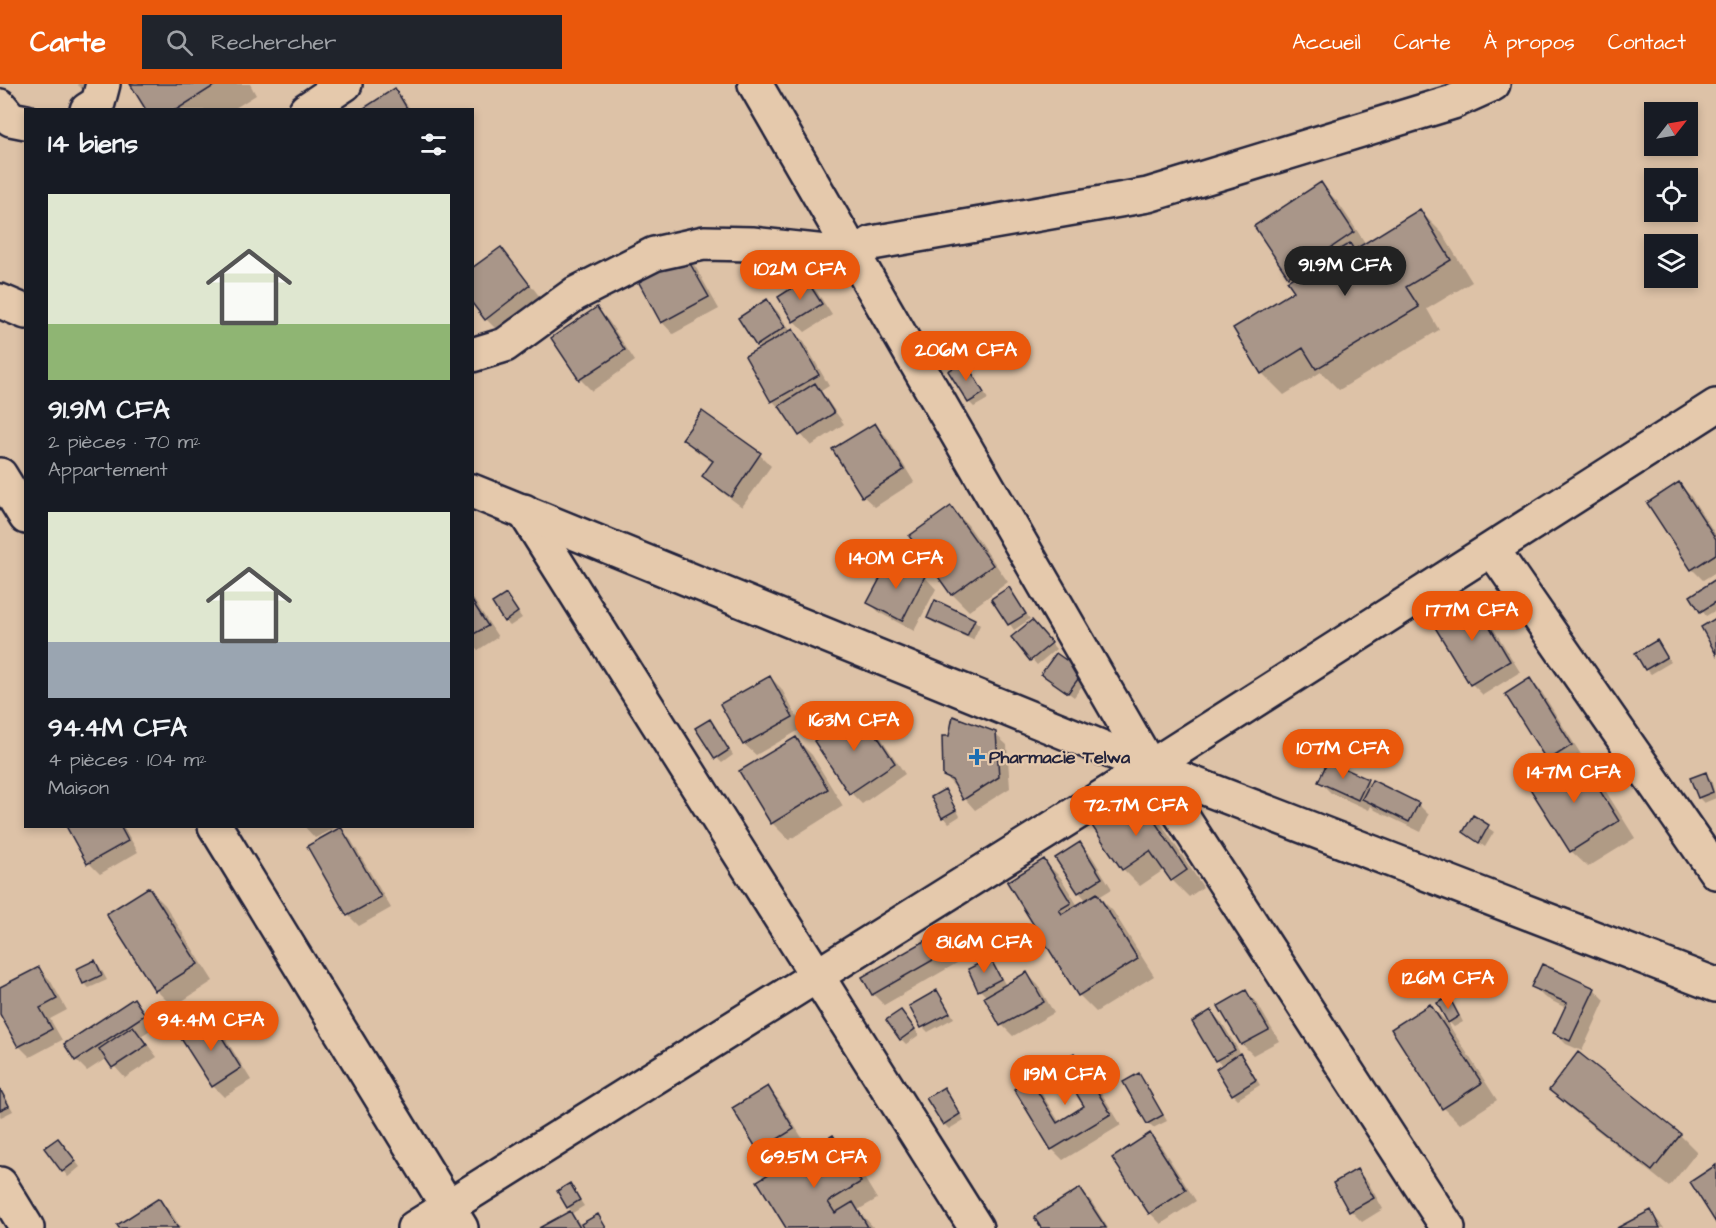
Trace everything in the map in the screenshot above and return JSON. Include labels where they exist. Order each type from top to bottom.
[{"type":"street","points":[[90,108],[98,102],[103,84]]},
{"type":"street","points":[[309,108],[345,84]]},
{"type":"street","points":[[755,84],[1150,767],[1448,1228]]},
{"type":"street","points":[[474,354],[505,345],[575,294],[654,254],[704,243],[752,244],[854,255],[872,243],[1148,195],[1454,102],[1493,84]]},
{"type":"street","points":[[0,106],[11,119],[24,122]]},
{"type":"street","points":[[414,1228],[455,1218],[817,977],[1716,406]]},
{"type":"street","points":[[0,475],[24,514]]},
{"type":"street","points":[[474,491],[1150,767],[1716,986]]},
{"type":"street","points":[[524,511],[976,1228]]},
{"type":"street","points":[[1492,549],[1716,872]]},
{"type":"street","points":[[216,828],[455,1218]]},
{"type":"street","points":[[0,1184],[27,1228]]},
{"type":"building","points":[[130,84],[217,84],[179,108],[145,108]]},
{"type":"building","points":[[395,88],[407,108],[364,108]]},
{"type":"building","points":[[1321,182],[1354,232],[1288,277],[1254,226]]},
{"type":"building","points":[[1420,209],[1451,260],[1406,287],[1419,307],[1316,369],[1303,348],[1261,374],[1233,328],[1294,291],[1287,281],[1350,243],[1354,250]]},
{"type":"building","points":[[501,247],[530,285],[485,320],[474,306],[474,267]]},
{"type":"building","points":[[684,253],[709,297],[661,323],[637,279]]},
{"type":"building","points":[[806,279],[822,304],[793,322],[778,297]]},
{"type":"building","points":[[767,299],[785,327],[756,346],[738,318]]},
{"type":"building","points":[[597,307],[625,350],[579,380],[551,338]]},
{"type":"building","points":[[793,329],[819,375],[771,402],[745,356]]},
{"type":"building","points":[[965,361],[984,393],[968,403],[948,371]]},
{"type":"building","points":[[815,383],[834,413],[799,436],[779,406]]},
{"type":"building","points":[[702,411],[761,453],[731,497],[702,476],[713,461],[682,439]]},
{"type":"building","points":[[875,423],[904,470],[862,497],[832,449]]},
{"type":"building","points":[[1679,482],[1716,539],[1716,554],[1691,570],[1647,503]]},
{"type":"building","points":[[951,506],[993,565],[951,595],[909,536]]},
{"type":"building","points":[[891,558],[925,576],[902,621],[867,603]]},
{"type":"building","points":[[1716,579],[1716,602],[1700,612],[1690,596]]},
{"type":"building","points":[[1009,587],[1026,614],[1008,625],[991,599]]},
{"type":"building","points":[[506,594],[518,612],[504,622],[492,603]]},
{"type":"building","points":[[935,600],[975,619],[967,636],[927,618]]},
{"type":"building","points":[[1474,600],[1510,661],[1470,685],[1433,624]]},
{"type":"building","points":[[474,604],[488,626],[474,634]]},
{"type":"building","points":[[1716,618],[1716,654],[1701,627]]},
{"type":"building","points":[[1032,620],[1052,643],[1030,661],[1011,637]]},
{"type":"building","points":[[1657,640],[1667,657],[1645,670],[1635,653]]},
{"type":"building","points":[[1056,653],[1083,672],[1068,693],[1041,674]]},
{"type":"building","points":[[770,676],[793,717],[743,745],[720,704]]},
{"type":"building","points":[[1530,678],[1572,745],[1547,761],[1505,694]]},
{"type":"building","points":[[860,710],[895,763],[849,794],[814,741]]},
{"type":"building","points":[[953,716],[996,732],[999,777],[963,800],[952,780],[943,776],[942,736],[949,736]]},
{"type":"building","points":[[710,719],[729,750],[715,759],[695,728]]},
{"type":"building","points":[[796,737],[828,789],[771,824],[739,771]]},
{"type":"building","points":[[1578,756],[1619,821],[1570,852],[1529,787]]},
{"type":"building","points":[[1328,761],[1368,779],[1358,800],[1318,782]]},
{"type":"building","points":[[1706,772],[1713,792],[1698,798],[1690,778]]},
{"type":"building","points":[[1372,780],[1419,803],[1409,822],[1362,799]]},
{"type":"building","points":[[945,789],[956,810],[942,818],[931,797]]},
{"type":"building","points":[[1135,792],[1187,870],[1171,881],[1150,851],[1122,870],[1090,823]]},
{"type":"building","points":[[1473,815],[1489,825],[1479,843],[1463,832]]},
{"type":"building","points":[[67,828],[121,828],[128,841],[87,864]]},
{"type":"building","points":[[342,828],[381,897],[347,916],[307,846]]},
{"type":"building","points":[[1080,842],[1102,878],[1078,893],[1055,858]]},
{"type":"building","points":[[1044,859],[1071,903],[1059,910],[1062,914],[1097,893],[1138,959],[1078,996],[1007,882]]},
{"type":"building","points":[[149,887],[198,964],[155,991],[106,914]]},
{"type":"building","points":[[937,934],[947,952],[872,995],[862,977]]},
{"type":"building","points":[[990,958],[1001,979],[978,991],[968,969]]},
{"type":"building","points":[[95,960],[102,975],[83,984],[76,969]]},
{"type":"building","points":[[1542,964],[1595,988],[1570,1041],[1553,1033],[1567,1003],[1531,987]]},
{"type":"building","points":[[39,967],[57,999],[40,1008],[52,1029],[18,1047],[0,1014],[0,987]]},
{"type":"building","points":[[1027,972],[1044,1002],[1000,1026],[984,997]]},
{"type":"building","points":[[937,990],[950,1013],[921,1028],[909,1006]]},
{"type":"building","points":[[1246,990],[1269,1030],[1241,1045],[1218,1006]]},
{"type":"building","points":[[1449,997],[1459,1016],[1448,1023],[1437,1003]]},
{"type":"building","points":[[134,998],[145,1015],[75,1061],[64,1044]]},
{"type":"building","points":[[1430,1004],[1482,1083],[1442,1109],[1391,1029]]},
{"type":"building","points":[[901,1010],[915,1029],[900,1040],[886,1020]]},
{"type":"building","points":[[1211,1010],[1235,1050],[1215,1061],[1192,1022]]},
{"type":"building","points":[[210,1018],[241,1068],[212,1087],[180,1037]]},
{"type":"building","points":[[133,1026],[147,1045],[112,1068],[99,1049]]},
{"type":"building","points":[[1578,1052],[1681,1134],[1652,1171],[1549,1090]]},
{"type":"building","points":[[1074,1053],[1111,1114],[1051,1150],[1014,1089],[1030,1079],[1057,1123],[1084,1106],[1058,1063]]},
{"type":"building","points":[[1240,1053],[1256,1080],[1232,1095],[1216,1069]]},
{"type":"building","points":[[1044,1063],[1053,1076],[1034,1087],[1027,1073]]},
{"type":"building","points":[[1139,1073],[1163,1115],[1147,1124],[1123,1082]]},
{"type":"building","points":[[768,1086],[794,1129],[758,1151],[732,1108]]},
{"type":"building","points":[[944,1087],[960,1114],[943,1125],[926,1098]]},
{"type":"building","points":[[0,1089],[9,1106],[0,1110]]},
{"type":"building","points":[[1150,1133],[1186,1190],[1149,1214],[1112,1158]]},
{"type":"building","points":[[833,1135],[861,1182],[828,1202],[835,1213],[853,1202],[868,1227],[786,1228],[757,1181]]},
{"type":"building","points":[[58,1138],[76,1161],[62,1172],[44,1148]]},
{"type":"building","points":[[1716,1165],[1716,1223],[1690,1182]]},
{"type":"building","points":[[1357,1169],[1374,1198],[1349,1212],[1333,1183]]},
{"type":"building","points":[[570,1183],[580,1200],[567,1208],[557,1191]]},
{"type":"building","points":[[1080,1188],[1106,1228],[1041,1228],[1034,1217]]},
{"type":"building","points":[[159,1198],[178,1228],[119,1228],[117,1225]]},
{"type":"building","points":[[1651,1210],[1660,1228],[1617,1228]]},
{"type":"building","points":[[570,1211],[580,1228],[539,1228]]},
{"type":"building","points":[[598,1214],[606,1228],[583,1228],[581,1224]]},
{"type":"place","name":"Pharmacie Telwa","points":[[977,757]]}]
